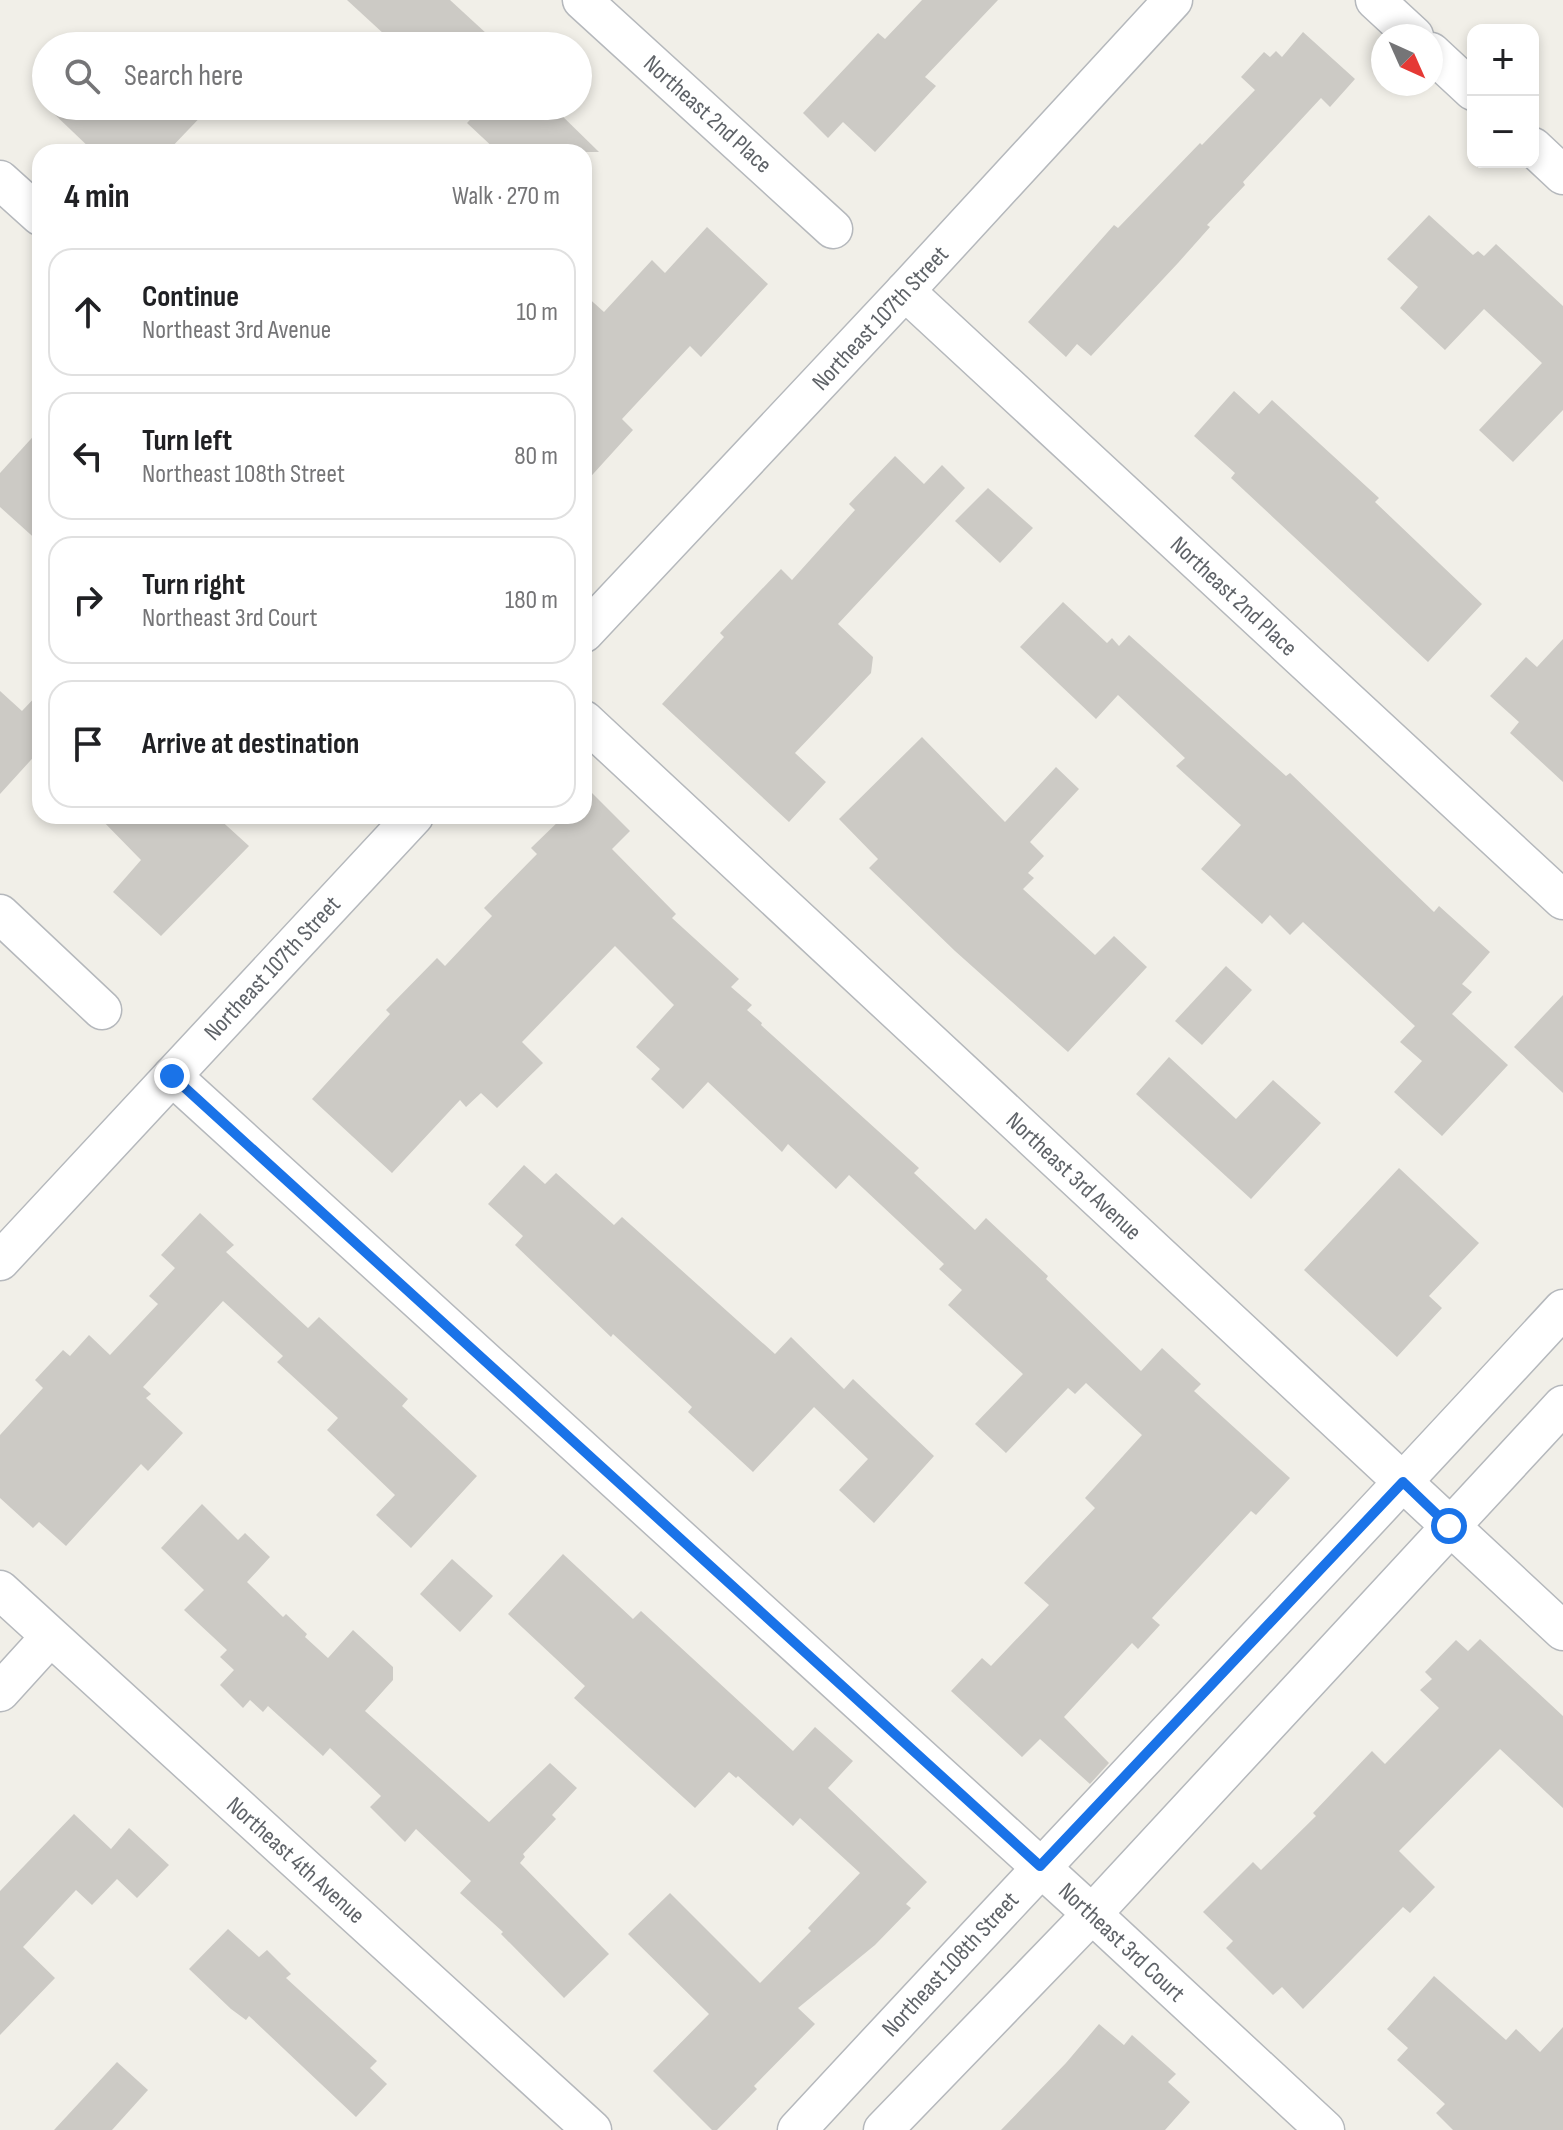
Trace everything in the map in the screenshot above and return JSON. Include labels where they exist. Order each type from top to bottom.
[{"type":"street","name":"Northeast 2nd Place","points":[[582,0],[833,229]]},
{"type":"street","name":"Northeast 107th Street","points":[[592,624],[1173,0]]},
{"type":"street","points":[[1375,0],[1401,24]]},
{"type":"street","points":[[1443,63],[1467,85]]},
{"type":"street","points":[[1539,153],[1563,175]]},
{"type":"street","points":[[0,180],[32,209]]},
{"type":"street","name":"Northeast 2nd Place","points":[[905,291],[1563,900]]},
{"type":"street","name":"Northeast 3rd Avenue","points":[[592,727],[1563,1631]]},
{"type":"street","name":"Northeast 107th Street","points":[[0,1261],[407,824]]},
{"type":"street","points":[[0,914],[102,1010]]},
{"type":"street","name":"Northeast 3rd Court","points":[[172,1076],[1040,1866],[1325,2130]]},
{"type":"street","name":"Northeast 108th Street","points":[[797,2130],[1040,1866],[1563,1309]]},
{"type":"street","points":[[883,2130],[1092,1914],[1563,1405]]},
{"type":"street","name":"Northeast 4th Avenue","points":[[0,1590],[592,2130]]},
{"type":"street","points":[[0,1692],[50,1637]]},
{"type":"building","points":[[347,0],[450,0],[485,32],[382,32]]},
{"type":"building","points":[[922,0],[998,0],[925,77],[936,86],[875,152],[843,122],[828,138],[803,113],[878,33],[885,39]]},
{"type":"building","points":[[1303,32],[1355,79],[1330,107],[1321,98],[1243,182],[1245,185],[1207,225],[1210,227],[1178,263],[1091,356],[1077,344],[1066,357],[1028,322],[1114,225],[1118,228],[1255,90],[1241,77],[1264,52],[1270,57],[1276,51],[1282,57]]},
{"type":"building","points":[[61,120],[198,120],[175,144],[86,144]]},
{"type":"building","points":[[470,120],[566,120],[591,144],[489,144],[467,123]]},
{"type":"building","points":[[1429,215],[1473,255],[1478,251],[1484,256],[1496,244],[1563,306],[1563,410],[1513,462],[1479,430],[1542,363],[1484,309],[1445,350],[1400,308],[1418,287],[1387,259]]},
{"type":"building","points":[[707,227],[768,284],[701,357],[690,346],[622,419],[633,430],[592,475],[592,301],[604,312],[652,260],[665,273]]},
{"type":"building","points":[[1234,391],[1259,414],[1272,400],[1379,498],[1375,502],[1482,604],[1428,662],[1231,478],[1235,473],[1194,436]]},
{"type":"building","points":[[32,438],[32,536],[0,507],[0,473]]},
{"type":"building","points":[[895,456],[924,484],[942,465],[965,488],[838,624],[873,657],[871,673],[795,753],[826,782],[789,822],[662,704],[724,637],[720,633],[781,569],[792,580],[855,510],[849,504]]},
{"type":"building","points":[[988,488],[1033,528],[1000,563],[955,521]]},
{"type":"building","points":[[1063,602],[1107,643],[1112,638],[1119,646],[1129,635],[1286,776],[1290,773],[1434,912],[1439,906],[1490,952],[1462,984],[1472,992],[1452,1014],[1508,1065],[1442,1136],[1394,1092],[1422,1061],[1400,1042],[1415,1026],[1303,922],[1290,935],[1270,915],[1262,924],[1201,869],[1241,825],[1176,766],[1185,758],[1118,695],[1096,719],[1020,647]]},
{"type":"building","points":[[1563,639],[1563,782],[1510,733],[1519,722],[1490,696],[1526,657],[1537,667]]},
{"type":"building","points":[[0,691],[22,711],[32,700],[32,759],[0,794]]},
{"type":"building","points":[[922,737],[1005,822],[1056,767],[1079,789],[1030,842],[1044,856],[1028,873],[1034,878],[1023,889],[1095,955],[1114,936],[1147,967],[1068,1052],[955,951],[869,868],[878,859],[839,819]]},
{"type":"building","points":[[592,793],[630,831],[612,849],[676,914],[672,918],[739,979],[731,987],[752,1005],[747,1010],[761,1025],[919,1168],[914,1173],[975,1230],[986,1218],[1141,1371],[1162,1348],[1201,1384],[1194,1391],[1290,1478],[1256,1515],[1251,1511],[1152,1618],[1160,1625],[1138,1649],[1132,1643],[1064,1717],[1109,1763],[1090,1784],[1040,1739],[1022,1757],[951,1691],[982,1658],[991,1666],[1049,1605],[1024,1583],[1095,1508],[1085,1498],[1142,1435],[1086,1383],[1075,1394],[1068,1388],[1006,1453],[975,1424],[1023,1374],[948,1305],[962,1290],[939,1269],[944,1264],[849,1175],[836,1189],[788,1144],[782,1152],[708,1082],[683,1109],[651,1079],[660,1069],[636,1047],[674,1005],[615,946],[522,1042],[543,1063],[497,1108],[481,1093],[466,1107],[460,1100],[392,1173],[312,1099],[390,1014],[386,1010],[437,958],[445,966],[492,916],[484,908],[537,854],[531,848],[556,824],[592,824]]},
{"type":"building","points":[[106,824],[225,824],[249,846],[161,936],[113,892],[141,860]]},
{"type":"building","points":[[1226,966],[1252,990],[1202,1045],[1175,1021]]},
{"type":"building","points":[[1563,995],[1563,1093],[1514,1047]]},
{"type":"building","points":[[1169,1057],[1236,1119],[1273,1080],[1321,1123],[1251,1199],[1136,1094]]},
{"type":"building","points":[[524,1165],[545,1184],[556,1173],[614,1225],[622,1217],[775,1354],[791,1337],[844,1389],[853,1379],[934,1456],[874,1523],[839,1490],[868,1459],[814,1407],[753,1472],[688,1412],[692,1407],[613,1334],[611,1337],[515,1245],[523,1236],[488,1204]]},
{"type":"building","points":[[1399,1168],[1479,1243],[1429,1296],[1442,1308],[1397,1357],[1304,1270]]},
{"type":"building","points":[[200,1213],[234,1245],[226,1252],[308,1328],[319,1317],[408,1399],[402,1406],[477,1476],[411,1548],[376,1515],[395,1495],[327,1430],[338,1418],[277,1362],[283,1356],[223,1301],[143,1387],[151,1394],[146,1398],[183,1433],[148,1471],[141,1464],[66,1546],[39,1522],[33,1528],[0,1498],[0,1435],[43,1388],[35,1380],[63,1350],[70,1356],[89,1335],[110,1355],[158,1304],[149,1296],[175,1268],[161,1255]]},
{"type":"building","points":[[202,1504],[238,1540],[245,1533],[270,1557],[247,1582],[283,1617],[286,1614],[328,1658],[353,1630],[393,1667],[393,1680],[365,1711],[489,1822],[550,1763],[577,1788],[552,1815],[556,1819],[523,1854],[525,1857],[520,1863],[609,1954],[564,1998],[501,1934],[503,1932],[460,1893],[471,1881],[416,1829],[405,1842],[370,1807],[381,1796],[330,1748],[323,1756],[268,1706],[263,1712],[250,1700],[243,1708],[220,1685],[234,1670],[220,1657],[227,1650],[184,1610],[204,1590],[161,1548]]},
{"type":"building","points":[[563,1554],[633,1619],[641,1611],[793,1751],[815,1727],[853,1761],[828,1788],[927,1882],[906,1904],[911,1908],[875,1945],[798,2008],[815,2024],[754,2086],[757,2089],[717,2130],[712,2130],[653,2071],[709,2014],[628,1934],[670,1893],[760,1983],[811,1931],[808,1928],[860,1873],[800,1818],[793,1826],[738,1776],[736,1778],[729,1772],[695,1808],[574,1698],[585,1686],[508,1614]]},
{"type":"building","points":[[452,1559],[493,1596],[460,1632],[420,1594]]},
{"type":"building","points":[[1480,1639],[1563,1716],[1563,1808],[1500,1749],[1399,1851],[1435,1887],[1410,1913],[1403,1907],[1303,2009],[1282,1987],[1273,1995],[1226,1948],[1233,1941],[1203,1912],[1253,1862],[1261,1870],[1316,1816],[1313,1813],[1372,1751],[1385,1764],[1439,1708],[1420,1690],[1432,1679],[1425,1672],[1456,1640],[1468,1651]]},
{"type":"building","points":[[74,1814],[111,1849],[129,1828],[169,1865],[137,1898],[117,1879],[92,1905],[76,1890],[23,1947],[55,1978],[0,2035],[0,1891]]},
{"type":"building","points":[[228,1929],[259,1957],[267,1950],[291,1974],[286,1978],[377,2061],[370,2068],[387,2084],[356,2117],[249,2016],[246,2020],[231,2009],[189,1969]]},
{"type":"building","points":[[1434,1976],[1506,2040],[1516,2029],[1540,2052],[1563,2027],[1563,2130],[1453,2130],[1436,2113],[1445,2104],[1397,2060],[1408,2048],[1387,2029]]},
{"type":"building","points":[[1099,2024],[1124,2045],[1132,2035],[1176,2074],[1168,2082],[1190,2102],[1165,2130],[1001,2130],[1066,2063]]},
{"type":"building","points":[[117,2062],[148,2090],[112,2130],[54,2130]]},
{"type":"route","points":[[172,1076],[1040,1866],[1403,1482],[1449,1526]]}]
